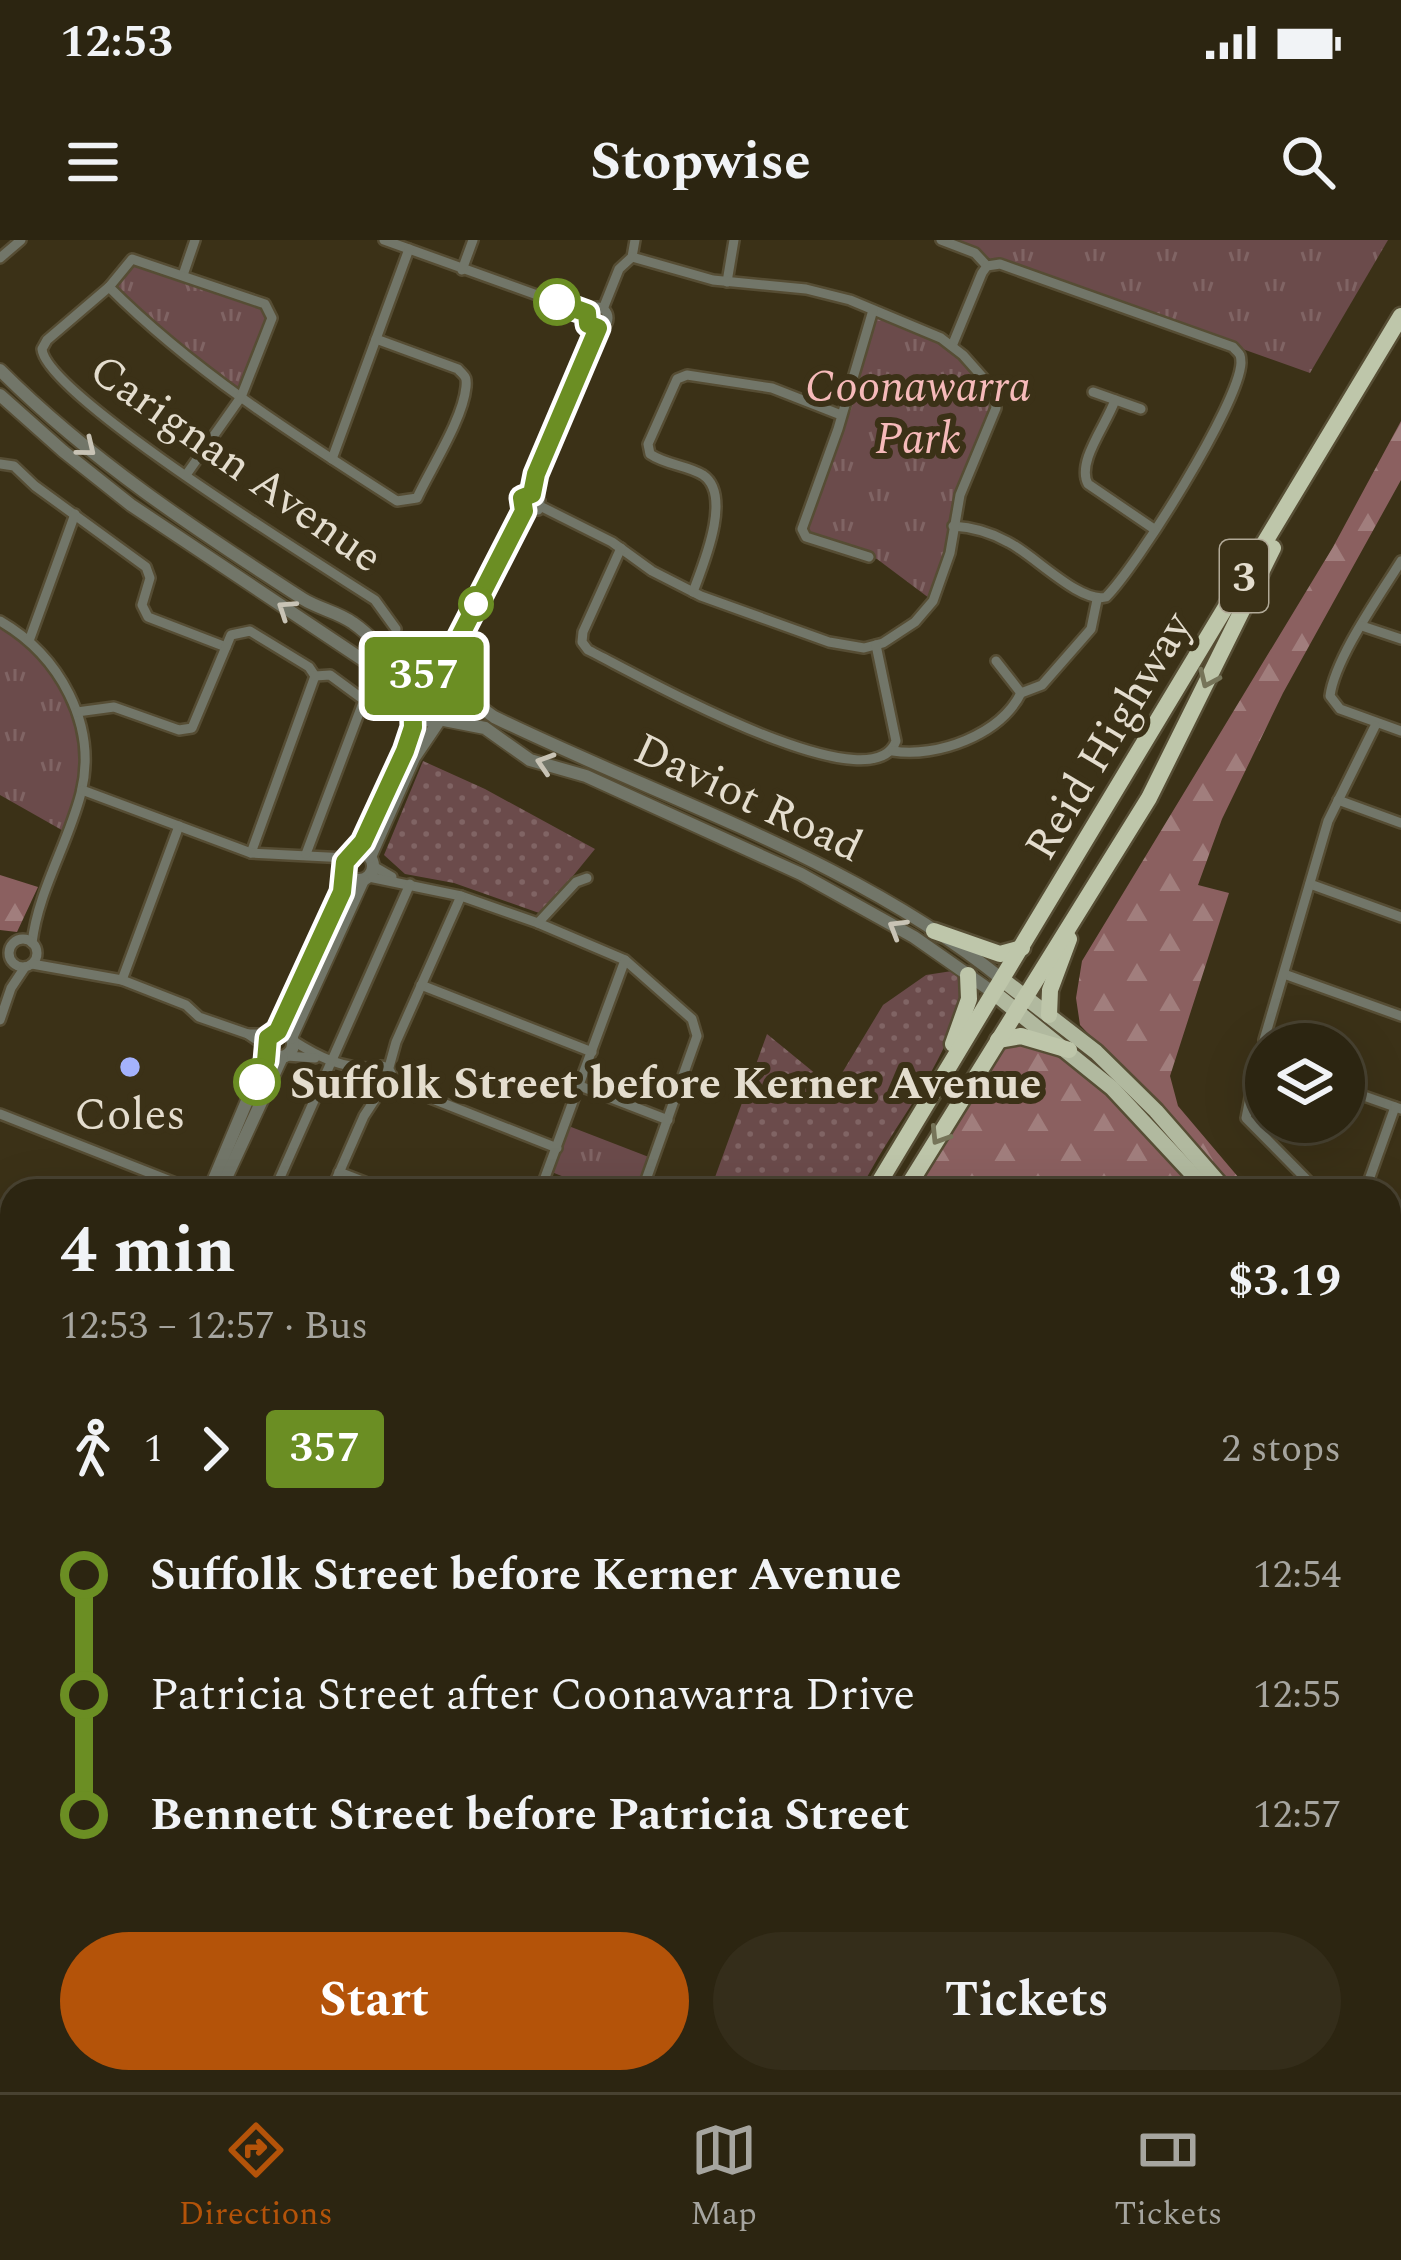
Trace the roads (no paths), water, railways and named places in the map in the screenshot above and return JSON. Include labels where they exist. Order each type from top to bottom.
[{"type":"highway","name":"Reid Highway","points":[[881,1179],[1401,316]]},
{"type":"highway","name":"Reid Highway","points":[[912,1179],[1149,798],[1271,552],[1401,337]]},
{"type":"highway","points":[[1049,1015],[1050,990],[1072,932],[1141,825],[1149,798]]},
{"type":"highway","points":[[934,931],[1000,954],[1022,948]]},
{"type":"highway","points":[[941,1079],[969,1000],[968,975]]},
{"type":"highway","points":[[998,1040],[1021,1036],[1070,1050]]},
{"type":"main road","points":[[999,987],[1126,1101],[1197,1179]]},
{"type":"main road","points":[[1020,1002],[1077,1034],[1215,1179]]},
{"type":"street","points":[[0,258],[21,240]]},
{"type":"street","points":[[183,275],[195,240]]},
{"type":"street","points":[[383,240],[587,313]]},
{"type":"street","points":[[462,270],[473,240]]},
{"type":"street","points":[[532,494],[536,474],[598,328],[606,322],[603,309],[619,269],[632,257],[635,240]]},
{"type":"street","points":[[727,282],[734,240]]},
{"type":"street","points":[[941,240],[975,253],[987,266]]},
{"type":"street","points":[[332,459],[409,249]]},
{"type":"street","points":[[539,506],[693,592],[829,642],[876,646],[915,622],[933,601],[950,553],[960,495],[997,398],[952,346],[818,291],[727,282],[632,257]]},
{"type":"street","points":[[186,475],[241,397],[272,318],[270,310],[265,304],[132,259],[109,287],[160,338],[241,397],[332,459],[406,503],[417,498],[466,388],[465,378],[458,370],[376,339]]},
{"type":"street","points":[[987,266],[1000,264],[1233,347],[1240,355],[1241,365],[1221,423],[1112,592],[1097,600]]},
{"type":"street","points":[[952,346],[987,266]]},
{"type":"street","name":"Carignan Avenue","points":[[109,287],[47,340],[42,349],[45,363],[97,411],[186,475],[375,600],[397,629]]},
{"type":"street","points":[[587,313],[592,308],[603,309]]},
{"type":"street","points":[[868,557],[806,537],[802,529],[873,310]]},
{"type":"street","points":[[587,313],[588,324],[598,328]]},
{"type":"street","points":[[0,370],[141,490],[309,603],[352,622],[394,662],[456,687]]},
{"type":"street","points":[[693,592],[712,540],[713,484],[700,473],[650,454],[648,444],[677,379],[687,375],[772,388],[841,416]]},
{"type":"street","points":[[1093,392],[1141,409]]},
{"type":"street","points":[[0,395],[113,492],[387,676],[423,718],[442,720]]},
{"type":"street","points":[[1115,400],[1107,425],[1085,461],[1083,477],[1154,529]]},
{"type":"street","points":[[0,464],[14,466],[146,567],[150,578],[142,605],[148,617],[226,647]]},
{"type":"street","points":[[524,511],[535,512],[539,506],[539,498],[532,494]]},
{"type":"street","points":[[359,867],[405,751],[412,688],[458,640],[524,511],[522,498],[532,494]]},
{"type":"street","points":[[29,640],[75,514]]},
{"type":"street","points":[[953,526],[1009,542],[1097,600]]},
{"type":"street","points":[[621,548],[583,632],[582,642],[588,650],[780,743],[836,760],[882,760],[892,751],[896,741],[876,646]]},
{"type":"street","points":[[1401,561],[1362,626],[1331,685],[1330,696],[1340,709],[1401,730]]},
{"type":"street","points":[[892,751],[912,754],[965,742],[1021,693],[1042,685],[1091,629],[1097,600]]},
{"type":"street","points":[[0,621],[29,640],[64,682],[77,712],[83,746],[82,790],[35,920],[28,966],[11,988],[0,1020]]},
{"type":"street","points":[[1362,626],[1401,639]]},
{"type":"street","points":[[77,712],[114,706],[187,730],[199,719],[231,635],[250,631],[309,667],[315,676]]},
{"type":"street","points":[[214,1179],[342,892],[421,745],[456,708],[458,640]]},
{"type":"street","points":[[996,661],[1021,693]]},
{"type":"street","points":[[306,854],[364,700],[330,675],[315,676]]},
{"type":"street","points":[[251,853],[315,676]]},
{"type":"street","name":"Daviot Road","points":[[456,687],[494,717],[797,854],[934,931],[999,987]]},
{"type":"street","name":"Daviot Road","points":[[442,720],[492,731],[530,760],[586,776],[802,874],[885,920],[968,975],[999,987]]},
{"type":"street","points":[[1269,1023],[1338,800],[1375,726]]},
{"type":"street","points":[[82,790],[251,853],[328,858],[461,896],[538,922],[625,960],[692,1019],[698,1030],[646,1179]]},
{"type":"street","points":[[1338,800],[1401,823]]},
{"type":"street","points":[[122,980],[179,826]]},
{"type":"street","points":[[538,922],[577,882],[587,878]]},
{"type":"street","points":[[279,1179],[326,1060],[410,884]]},
{"type":"street","points":[[1310,884],[1401,917]]},
{"type":"street","points":[[336,1179],[461,896]]},
{"type":"street","points":[[11,988],[10,958],[35,920]]},
{"type":"street","points":[[59,966],[34,946],[0,942],[10,958],[28,966],[59,966],[122,980],[186,1005],[199,1016],[384,1077],[557,1148]]},
{"type":"street","points":[[545,1179],[625,960]]},
{"type":"street","points":[[1284,974],[1401,1016]]},
{"type":"street","points":[[422,985],[592,1052]]},
{"type":"street","points":[[226,1179],[285,1057],[278,1040]]},
{"type":"street","points":[[285,1057],[326,1060]]},
{"type":"street","points":[[351,1068],[369,1084]]},
{"type":"street","points":[[369,1084],[384,1077]]},
{"type":"street","points":[[369,1084],[384,1077]]},
{"type":"street","points":[[364,1116],[369,1084]]},
{"type":"street","points":[[580,1086],[668,1120]]},
{"type":"street","points":[[1365,1096],[1398,1108],[1370,1179]]},
{"type":"street","points":[[0,1114],[165,1179]]},
{"type":"street","points":[[1271,1143],[1306,1179]]},
{"type":"street","points":[[339,1172],[357,1179]]},
{"type":"place","name":"Coles","points":[[130,1067]]},
{"type":"place","name":"Suffolk Street before Kerner Avenue","points":[[257,1082]]},
{"type":"park label","name":"Coonawarra Park","points":[[918,411]]}]
